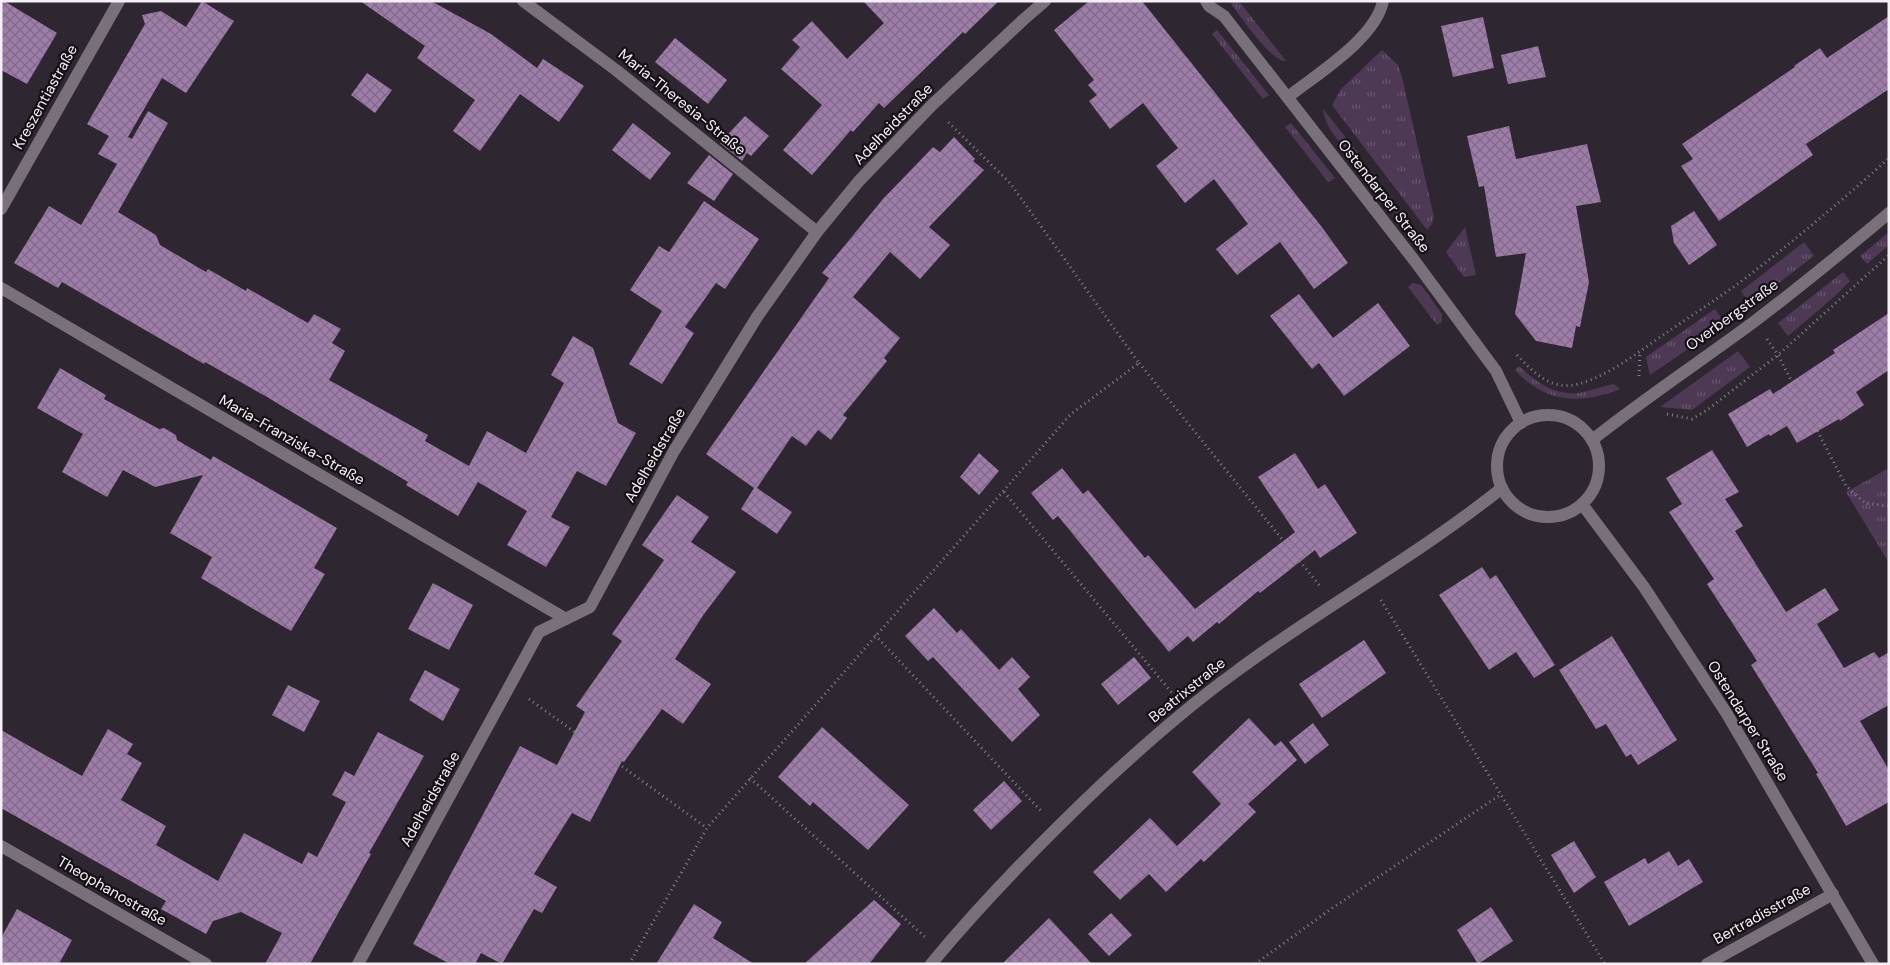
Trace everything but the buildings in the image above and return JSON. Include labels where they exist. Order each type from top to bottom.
[{"type":"street","name":"Kreszentiastraße","points":[[1,210],[119,1]]},
{"type":"street","name":"Maria-Theresia-Straße","points":[[523,1],[616,70],[817,232]]},
{"type":"street","name":"Adelheidstraße","points":[[358,964],[539,632],[590,607],[674,451],[757,317],[817,232],[859,181],[932,105],[1044,1]]},
{"type":"street","name":"Ostendarper Straße","points":[[1206,1],[1224,16],[1414,260],[1496,371],[1521,423]]},
{"type":"street","points":[[1288,97],[1361,40],[1373,26],[1383,1]]},
{"type":"street","name":"Overbergstraße","points":[[1592,440],[1638,403],[1755,321],[1835,259],[1889,212]]},
{"type":"street","name":"Maria-Franziska-Straße","points":[[1,288],[566,619]]},
{"type":"street","points":[[1551,415],[1567,419],[1581,427],[1592,440],[1597,452],[1599,466],[1597,480],[1591,494],[1582,504],[1568,513],[1554,517],[1538,516],[1523,511],[1502,488],[1498,474],[1498,459],[1502,445],[1510,432],[1521,423],[1536,417],[1551,415]]},
{"type":"street","name":"Beatrixstraße","points":[[932,964],[990,895],[1056,827],[1138,750],[1233,673],[1332,604],[1466,517],[1502,488]]},
{"type":"street","name":"Ostendarper Straße","points":[[1582,504],[1644,587],[1727,714],[1873,964]]},
{"type":"street","name":"Theophanostraße","points":[[1,846],[206,964]]},
{"type":"street","name":"Bertradisstraße","points":[[1707,964],[1833,894]]},
{"type":"path","points":[[932,105],[1010,183],[1139,363],[1321,587],[1332,604]]},
{"type":"path","points":[[1517,355],[1536,374],[1548,382],[1561,385],[1577,384],[1619,365],[1746,277],[1841,202],[1889,158]]},
{"type":"path","points":[[1692,419],[1707,410],[1778,355],[1889,255]]},
{"type":"path","points":[[1755,321],[1778,355],[1846,486],[1865,503],[1889,506]]},
{"type":"path","points":[[629,964],[706,828],[1071,414],[1139,363]]},
{"type":"path","points":[[1004,492],[1186,710]]},
{"type":"path","points":[[1369,580],[1605,964]]},
{"type":"path","points":[[875,635],[1056,827]]},
{"type":"path","points":[[510,685],[706,828]]},
{"type":"path","points":[[750,778],[942,951]]},
{"type":"path","points":[[1255,964],[1331,909],[1500,795]]},
{"type":"green space","points":[[1229,1],[1239,1],[1286,61],[1272,54],[1264,46]]},
{"type":"green space","points":[[1217,30],[1269,95],[1263,99],[1212,34]]},
{"type":"green space","points":[[1382,50],[1398,65],[1402,77],[1434,217],[1432,224],[1427,230],[1332,105],[1341,89]]},
{"type":"green space","points":[[1323,109],[1360,155],[1355,159],[1331,130],[1324,116]]},
{"type":"green space","points":[[1291,123],[1335,178],[1328,182],[1285,127]]},
{"type":"green space","points":[[1388,194],[1417,231],[1412,234],[1383,197]]},
{"type":"green space","points":[[1465,227],[1476,275],[1464,277],[1446,252]]},
{"type":"green space","points":[[1889,232],[1889,245],[1867,264],[1860,256]]},
{"type":"green space","points":[[1804,242],[1814,256],[1750,305],[1741,291]]},
{"type":"green space","points":[[1843,272],[1850,281],[1788,336],[1778,323]]},
{"type":"green space","points":[[1412,283],[1421,285],[1442,314],[1442,322],[1437,325],[1408,287]]},
{"type":"green space","points":[[1715,309],[1725,324],[1650,375],[1646,357]]},
{"type":"green space","points":[[1738,351],[1750,367],[1692,410],[1660,407]]},
{"type":"green space","points":[[1519,366],[1546,387],[1561,392],[1579,393],[1614,384],[1620,389],[1591,397],[1563,398],[1550,395],[1526,381],[1515,370]]},
{"type":"green space","points":[[1889,468],[1889,563],[1846,492]]}]
